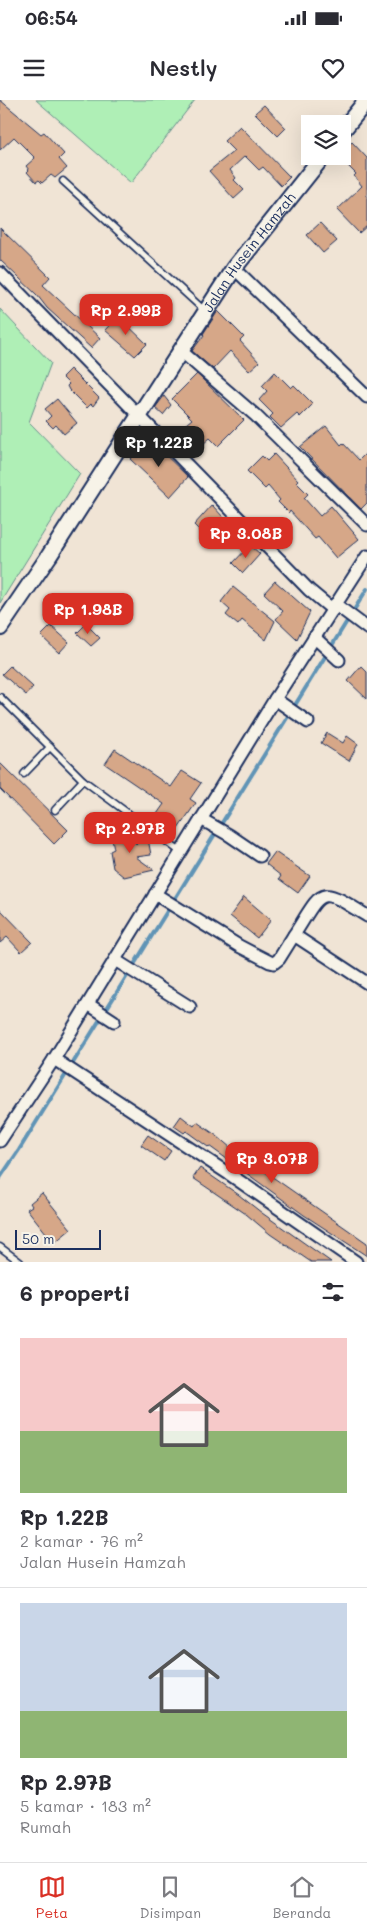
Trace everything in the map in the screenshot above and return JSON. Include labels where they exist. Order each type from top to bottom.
[{"type":"street","points":[[351,120],[367,100]]},
{"type":"street","name":"Jalan Husein Hamzah","points":[[0,628],[49,556],[234,268],[316,165]]},
{"type":"street","points":[[234,268],[367,397]]},
{"type":"street","points":[[0,273],[309,590],[362,624]]},
{"type":"street","points":[[181,351],[256,415],[367,525]]},
{"type":"street","points":[[0,1141],[54,1059],[92,1007],[117,962],[159,896],[182,853],[205,820],[277,700],[366,562]]},
{"type":"street","points":[[316,639],[336,657]]},
{"type":"street","points":[[277,700],[305,720]]},
{"type":"street","points":[[205,820],[230,834],[260,856]]},
{"type":"street","points":[[159,896],[239,946],[274,963],[279,959],[319,897],[332,895],[340,898],[367,916]]},
{"type":"street","points":[[294,935],[367,983]]},
{"type":"street","points":[[117,962],[190,1007]]},
{"type":"street","points":[[92,1007],[114,1022]]},
{"type":"street","points":[[54,1059],[232,1176],[356,1262]]},
{"type":"lane","points":[[63,181],[206,312]]},
{"type":"lane","points":[[0,698],[83,780],[182,853]]},
{"type":"lane","points":[[24,774],[50,747]]},
{"type":"lane","points":[[55,810],[83,780]]},
{"type":"lane","points":[[0,1247],[20,1262]]},
{"type":"green space","points":[[36,100],[195,100],[131,183]]},
{"type":"green space","points":[[0,309],[51,363],[29,422],[80,474],[0,603]]},
{"type":"building","points":[[0,100],[41,134],[44,132],[64,154],[59,159],[67,168],[55,178],[51,175],[42,183],[39,180],[36,182],[27,172],[29,170],[26,166],[35,158],[14,137],[0,150]]},
{"type":"building","points":[[264,105],[286,128],[278,136],[255,113]]},
{"type":"building","points":[[240,126],[290,177],[281,186],[263,167],[259,170],[245,156],[230,170],[236,178],[234,180],[244,190],[234,199],[209,171],[234,151],[224,141]]},
{"type":"building","points":[[351,143],[367,158],[367,226],[359,233],[337,210],[362,186],[354,176],[356,174],[347,165],[351,165]]},
{"type":"building","points":[[320,223],[337,241],[323,253],[307,235]]},
{"type":"building","points":[[0,228],[50,277],[43,285],[100,338],[91,348],[47,308],[37,295],[0,260]]},
{"type":"building","points":[[218,311],[244,337],[240,341],[259,362],[249,371],[230,351],[213,369],[192,351]]},
{"type":"building","points":[[118,316],[147,344],[135,356],[105,330]]},
{"type":"building","points":[[70,369],[99,398],[93,406],[91,404],[87,408],[69,390],[67,386],[69,384],[62,377]]},
{"type":"building","points":[[275,372],[291,388],[294,385],[313,404],[300,417],[297,414],[281,428],[270,417],[273,414],[259,400],[267,391],[262,386]]},
{"type":"building","points":[[197,374],[244,420],[218,446],[210,438],[189,456],[170,437],[192,419],[172,399]]},
{"type":"building","points":[[164,396],[171,405],[163,415],[155,408]]},
{"type":"building","points":[[57,399],[77,423],[64,434],[56,425],[53,428],[46,421],[51,416],[45,409]]},
{"type":"building","points":[[326,426],[341,445],[343,443],[359,460],[367,452],[367,503],[361,509],[300,447]]},
{"type":"building","points":[[149,439],[188,477],[170,497],[130,459]]},
{"type":"building","points":[[274,454],[298,480],[296,482],[308,494],[304,498],[320,516],[331,506],[359,539],[336,558],[318,537],[315,539],[290,511],[289,513],[278,502],[280,500],[268,486],[265,489],[247,471],[262,456],[267,461]]},
{"type":"building","points":[[212,505],[224,518],[212,529],[214,533],[208,539],[194,525]]},
{"type":"building","points":[[250,545],[260,554],[243,573],[233,563]]},
{"type":"building","points":[[275,581],[310,612],[297,639],[276,619],[283,611],[264,593]]},
{"type":"building","points":[[233,587],[275,621],[266,640],[242,620],[238,625],[226,615],[230,610],[221,602]]},
{"type":"building","points":[[86,624],[100,638],[91,646],[77,633]]},
{"type":"building","points":[[51,626],[69,642],[59,653],[41,636]]},
{"type":"building","points":[[10,666],[33,687],[26,695],[2,674]]},
{"type":"building","points":[[361,666],[367,672],[367,699],[348,681]]},
{"type":"building","points":[[327,733],[343,743],[347,736],[358,744],[349,761],[321,743]]},
{"type":"building","points":[[115,749],[171,787],[182,771],[201,783],[190,799],[196,803],[171,839],[150,824],[164,804],[105,764]]},
{"type":"building","points":[[0,763],[68,830],[54,844],[0,789]]},
{"type":"building","points":[[133,831],[136,844],[145,831],[147,833],[151,855],[136,857],[154,870],[124,877],[113,868],[110,851],[114,849],[112,839],[123,837],[122,834]]},
{"type":"building","points":[[275,852],[310,876],[298,893],[279,879],[281,876],[266,864]]},
{"type":"building","points":[[244,897],[271,920],[257,938],[230,916]]},
{"type":"building","points":[[0,909],[32,942],[21,952],[7,937],[0,943]]},
{"type":"building","points":[[181,1116],[194,1126],[197,1122],[367,1243],[367,1256],[304,1215],[209,1146],[186,1131],[184,1133],[174,1126]]},
{"type":"building","points":[[148,1135],[171,1151],[164,1161],[141,1145]]},
{"type":"building","points":[[200,1168],[331,1262],[311,1262],[270,1234],[246,1214],[193,1178]]},
{"type":"building","points":[[42,1193],[71,1229],[54,1243],[27,1209],[32,1206],[30,1203]]},
{"type":"waterway","points":[[0,1178],[367,589]]}]
